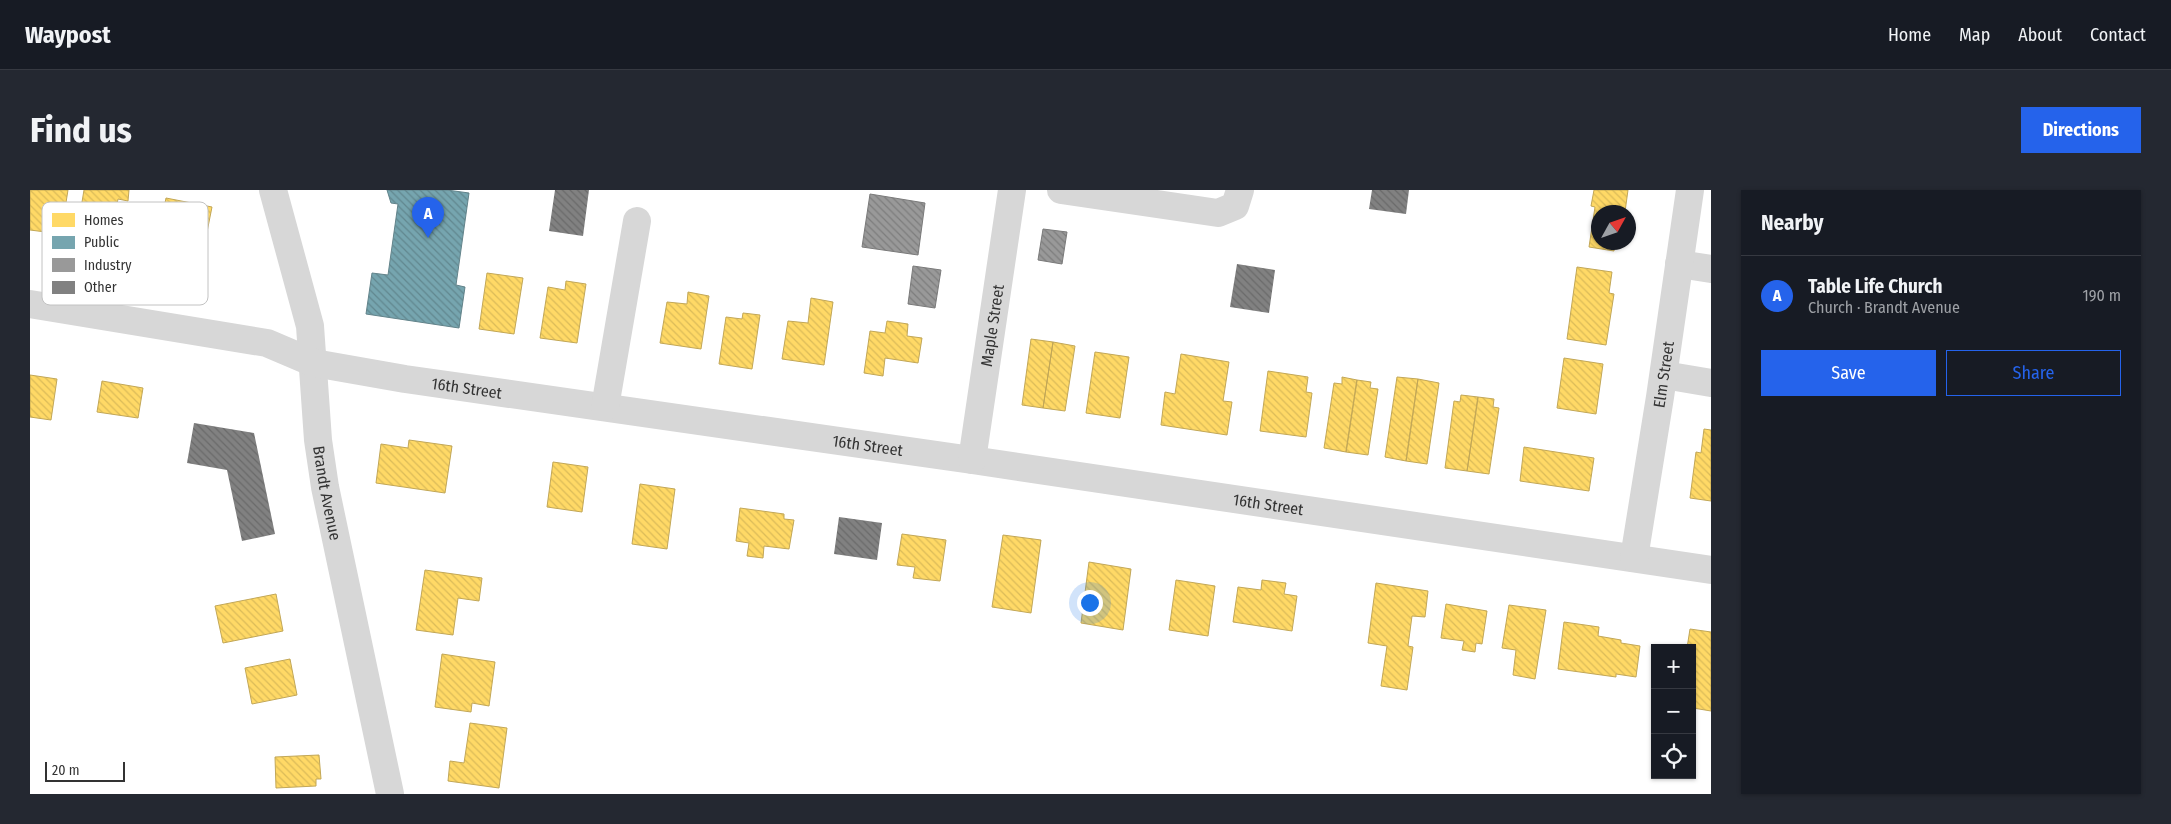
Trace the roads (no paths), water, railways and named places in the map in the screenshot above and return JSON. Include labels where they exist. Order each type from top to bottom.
[{"type":"street","name":"Brandt Avenue","points":[[273,190],[310,326],[318,440],[325,487],[390,794]]},
{"type":"street","name":"Maple Street","points":[[972,460],[1012,190]]},
{"type":"street","points":[[1061,190],[1218,213],[1235,206],[1240,190]]},
{"type":"street","name":"Elm Street","points":[[1634,558],[1664,375],[1690,190]]},
{"type":"street","points":[[605,407],[637,221]]},
{"type":"street","points":[[1679,264],[1711,269]]},
{"type":"street","name":"16th Street","points":[[30,304],[267,343],[314,363],[405,379],[972,460],[1711,570]]},
{"type":"street","points":[[1664,375],[1711,383]]},
{"type":"place","name":"Table Life Church","points":[[428,238]]}]
